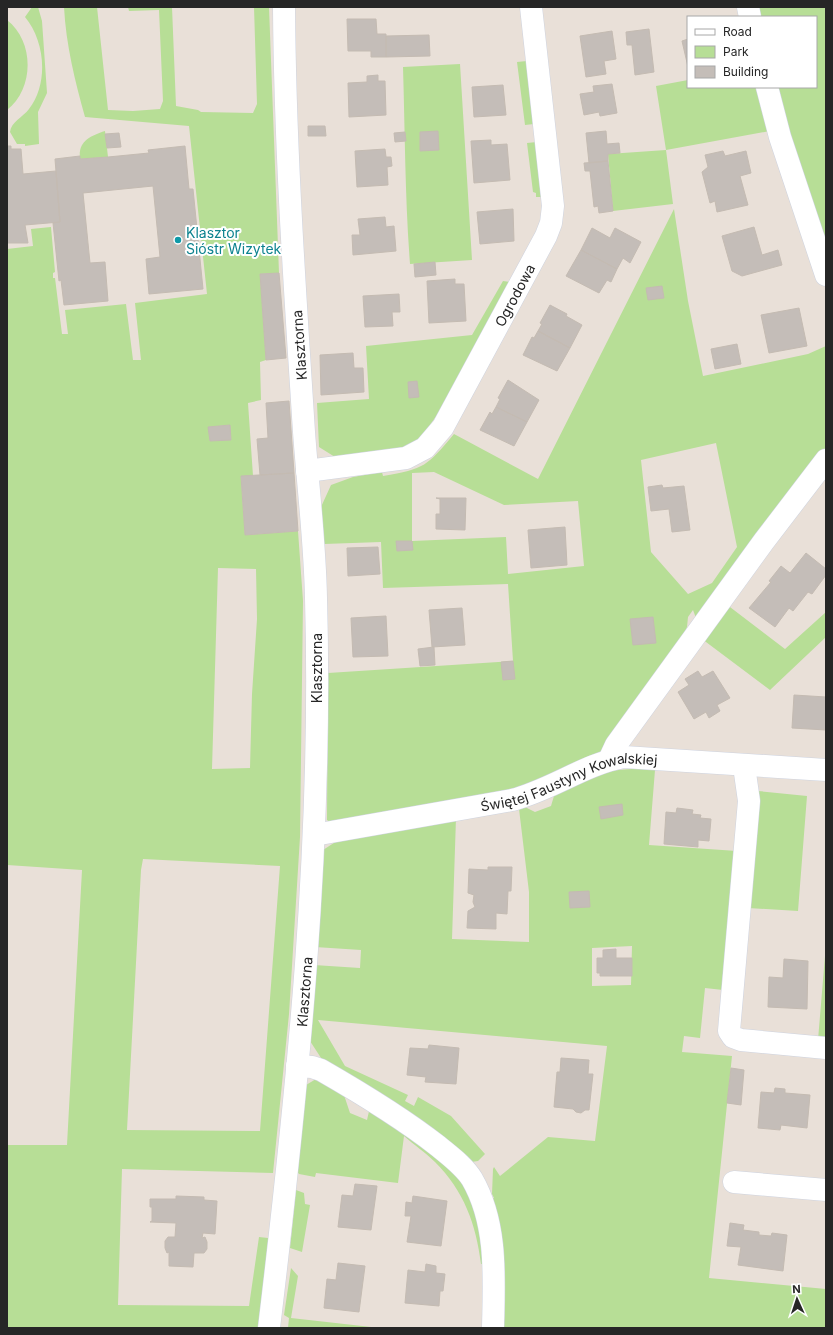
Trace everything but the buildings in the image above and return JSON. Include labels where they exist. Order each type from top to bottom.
[{"type":"street","name":"Klasztorna","points":[[269,1328],[297,1066],[314,835],[316,596],[287,151],[284,7]]},
{"type":"street","name":"Ogrodowa","points":[[307,471],[398,460],[414,455],[425,448],[443,427],[546,236],[551,223],[554,206],[531,7]]},
{"type":"street","points":[[767,88],[780,137],[826,274]]},
{"type":"street","points":[[609,760],[616,745],[764,541],[826,460]]},
{"type":"street","name":"Świętej Faustyny Kowalskiej","points":[[314,835],[517,798],[529,795],[609,760],[633,756],[744,766],[826,770]]},
{"type":"street","points":[[744,766],[749,801],[729,1031],[734,1037],[741,1040],[826,1048]]},
{"type":"street","points":[[297,1066],[312,1067],[321,1070],[387,1109],[424,1135],[469,1174],[481,1198],[491,1237],[494,1279],[493,1328]]},
{"type":"street","points":[[734,1182],[826,1190]]},
{"type":"green space","points":[[32,7],[38,7],[42,21],[47,93],[38,112],[39,144],[25,146],[25,144],[17,144],[10,132],[15,122],[29,109],[40,87],[42,62],[40,50],[32,27],[25,17]]},
{"type":"green space","points":[[64,7],[97,7],[108,110],[133,111],[160,109],[163,101],[159,10],[129,11],[128,7],[172,7],[176,106],[198,110],[201,112],[253,113],[257,104],[254,7],[269,7],[279,273],[260,274],[266,360],[260,362],[261,400],[248,403],[253,476],[241,477],[245,535],[298,531],[303,601],[300,837],[289,1014],[273,1173],[122,1169],[118,1305],[249,1306],[259,1237],[268,1238],[270,1246],[258,1328],[7,1328],[7,1145],[67,1145],[82,870],[7,865],[7,249],[33,246],[31,229],[51,227],[55,272],[53,273],[53,278],[55,278],[62,334],[68,334],[65,310],[126,304],[133,360],[141,360],[135,303],[207,294],[189,126],[85,117],[72,63]],"holes":[[[229,425],[231,439],[210,441],[209,427]],[[218,568],[256,569],[257,619],[252,694],[250,768],[212,769]],[[143,859],[280,866],[260,1131],[127,1130],[141,870]]]},
{"type":"green space","points":[[754,7],[826,7],[826,255],[770,88],[817,88],[817,16],[754,16]]},
{"type":"green space","points":[[7,20],[16,29],[23,40],[28,65],[22,90],[16,101],[7,110]]},
{"type":"green space","points":[[527,61],[534,124],[525,125],[517,62]]},
{"type":"green space","points":[[460,64],[472,260],[410,264],[406,190],[403,67]]},
{"type":"green space","points":[[687,80],[687,88],[760,88],[770,131],[666,150],[656,86]]},
{"type":"green space","points":[[105,131],[108,157],[80,159],[81,148],[86,140]]},
{"type":"green space","points":[[537,142],[542,197],[536,197],[536,193],[533,192],[527,143]]},
{"type":"green space","points":[[666,150],[673,204],[613,211],[608,154]]},
{"type":"green space","points":[[674,209],[688,301],[703,376],[808,354],[826,346],[826,453],[696,618],[693,610],[688,617],[687,627],[677,650],[603,751],[527,788],[334,825],[327,820],[328,673],[513,661],[508,584],[383,588],[381,542],[324,544],[321,507],[331,485],[353,477],[382,472],[383,476],[417,468],[431,460],[454,434],[538,479]],"holes":[[[716,443],[737,547],[712,583],[688,594],[651,552],[641,460]],[[434,472],[504,505],[578,501],[584,566],[508,574],[506,537],[412,541],[412,473]]]},
{"type":"green space","points":[[503,281],[511,282],[440,411],[419,440],[401,449],[335,457],[319,447],[317,403],[369,399],[366,346],[472,335]]},
{"type":"green space","points":[[726,604],[785,649],[826,612],[826,637],[770,690],[702,639],[624,743]]},
{"type":"green space","points":[[644,768],[655,770],[649,845],[737,851],[723,990],[705,988],[700,1038],[684,1036],[682,1052],[732,1056],[709,1278],[826,1289],[826,1328],[496,1328],[486,1201],[494,1198],[492,1194],[493,1169],[494,1167],[500,1176],[548,1137],[595,1141],[607,1046],[318,1020],[345,1066],[408,1095],[405,1101],[414,1106],[418,1097],[451,1116],[485,1154],[478,1161],[471,1162],[323,1061],[310,1041],[314,965],[360,968],[361,950],[315,947],[323,850],[340,839],[456,818],[452,939],[529,942],[529,892],[519,809],[525,807],[535,812],[551,806],[554,796],[606,771]],"holes":[[[632,946],[631,985],[592,986],[592,948]]]},
{"type":"green space","points":[[758,791],[807,796],[798,911],[748,908]]},
{"type":"green space","points":[[826,944],[826,1041],[818,1040]]},
{"type":"green space","points":[[316,1079],[342,1089],[350,1113],[367,1120],[370,1107],[392,1118],[469,1185],[489,1264],[481,1264],[472,1222],[461,1196],[454,1185],[435,1162],[404,1136],[398,1183],[316,1173],[315,1177],[299,1174],[295,1169],[306,1085]]},
{"type":"green space","points":[[296,1190],[304,1193],[305,1204],[310,1205],[302,1252],[290,1248]]},
{"type":"green space","points":[[291,1268],[298,1276],[291,1318],[380,1328],[288,1328],[289,1318],[284,1315]]},
{"type":"place","name":"Klasztor Sióstr Wizytek","points":[[178,240]]}]
